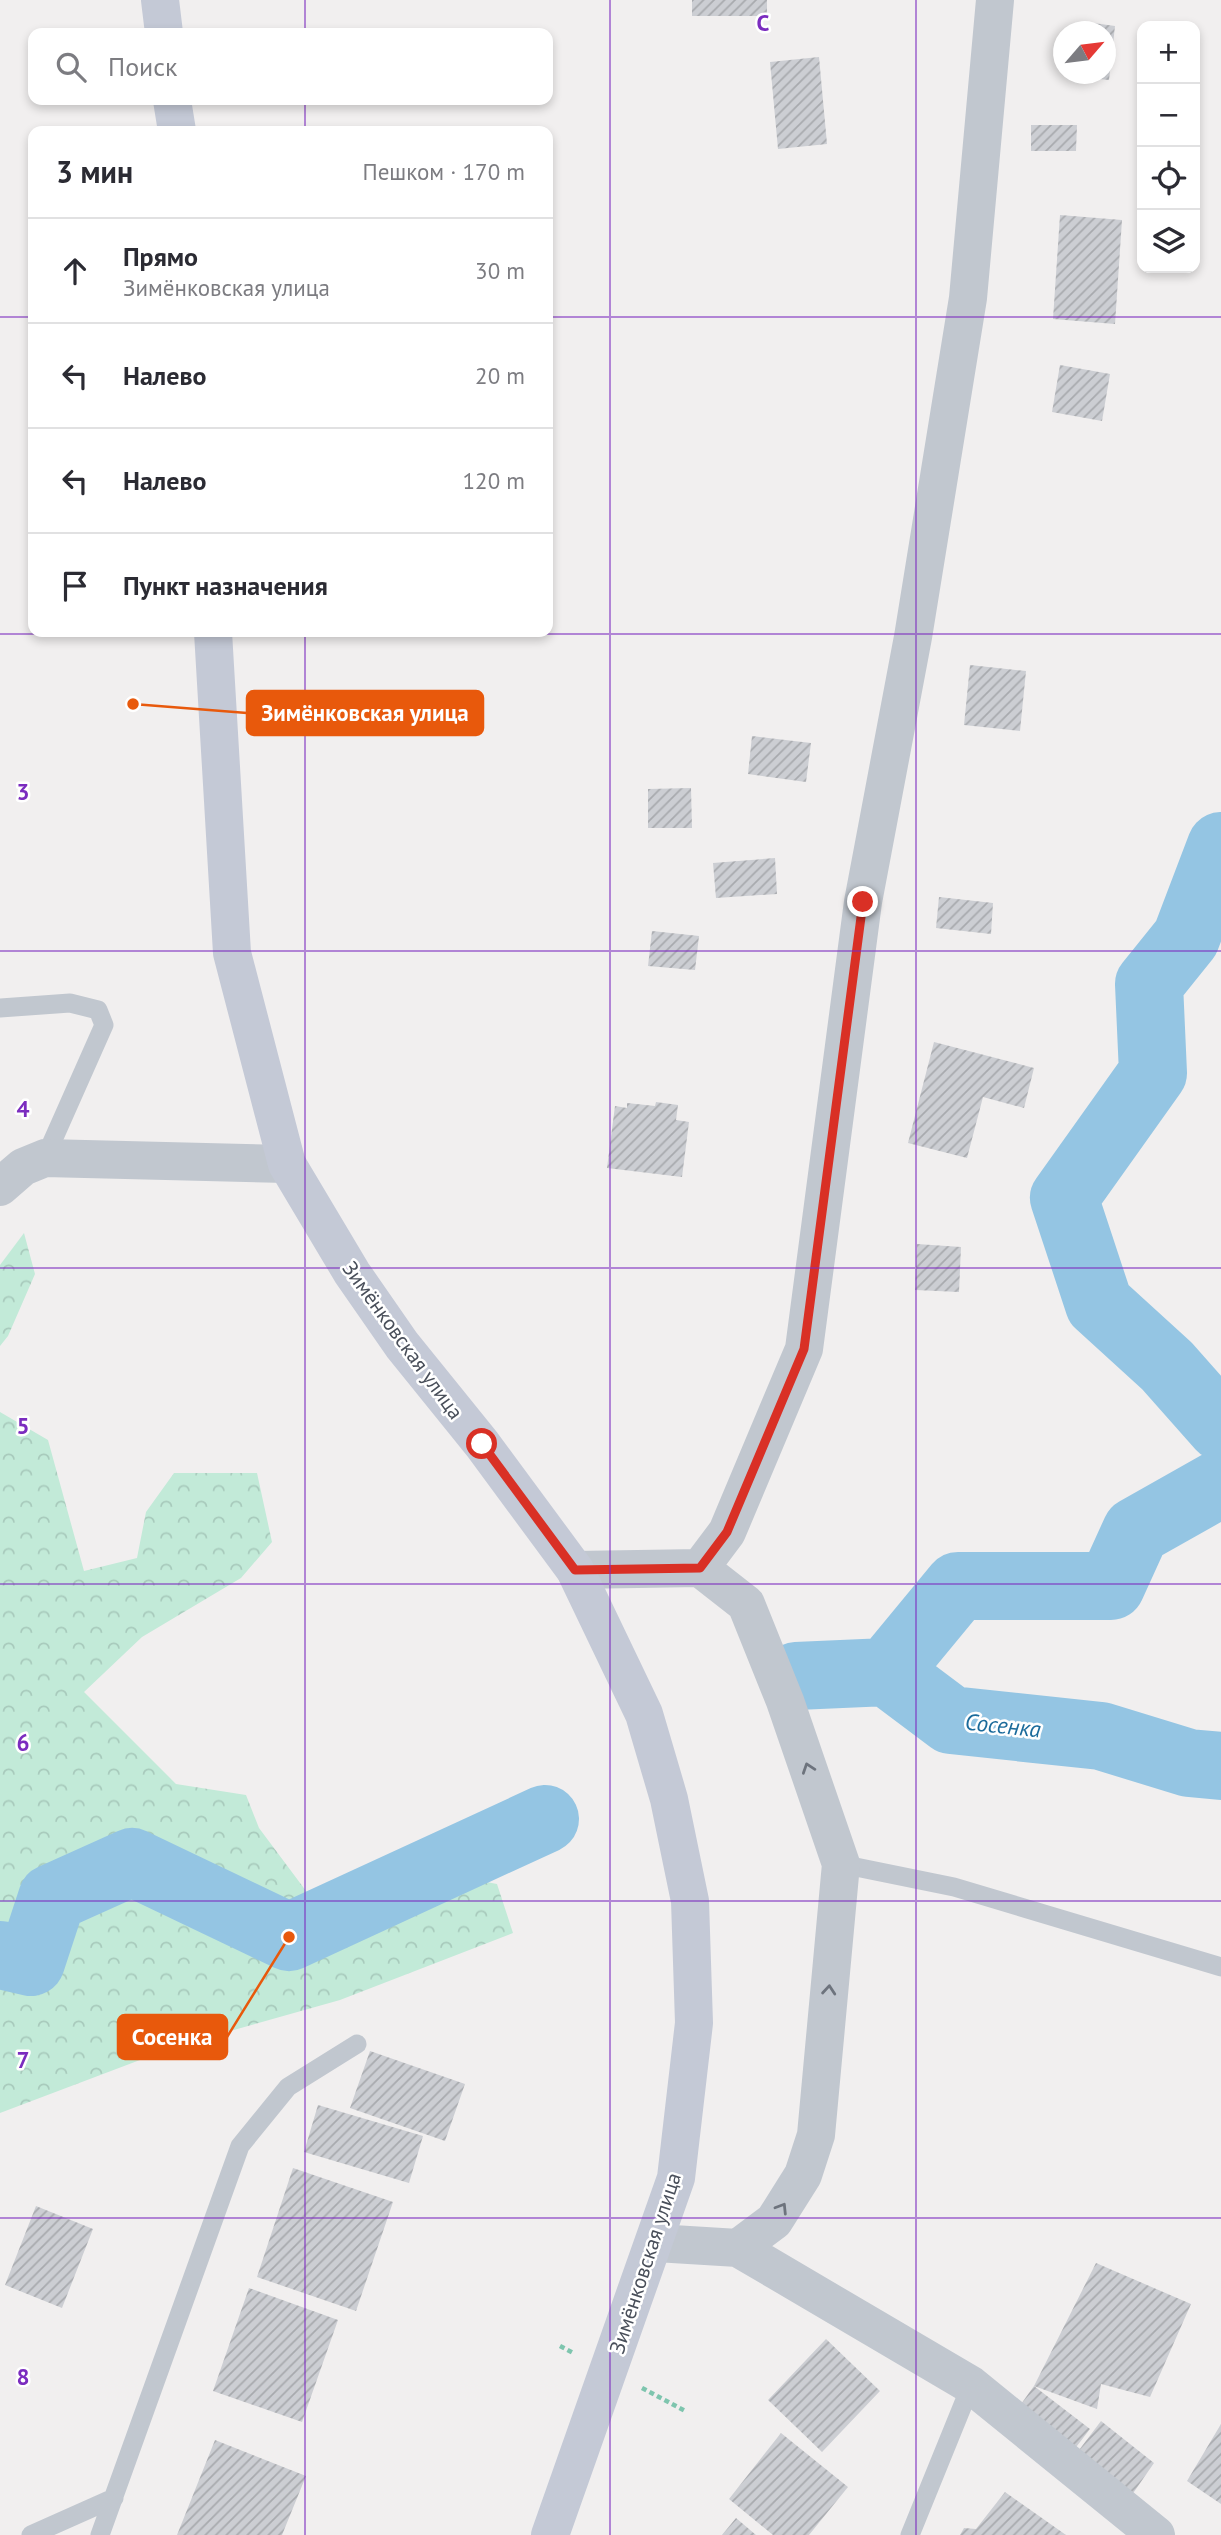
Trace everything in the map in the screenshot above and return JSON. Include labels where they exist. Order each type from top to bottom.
[{"type":"main road","points":[[160,0],[163,28]]},
{"type":"main road","points":[[173,105],[176,126]]},
{"type":"main road","name":"Зимёнковская улица","points":[[213,637],[232,953],[287,1164],[352,1273],[402,1345],[482,1444],[575,1570],[644,1714],[669,1799],[690,1901],[694,2022],[676,2178],[656,2242],[550,2535]]},
{"type":"street","points":[[700,1568],[727,1532],[804,1349],[863,902],[913,637],[968,298],[995,0]]},
{"type":"street","points":[[0,1187],[23,1167],[45,1158],[287,1164]]},
{"type":"street","points":[[575,1570],[700,1568],[746,1604],[785,1701],[841,1864],[816,2136],[803,2175],[774,2221],[738,2248]]},
{"type":"street","points":[[656,2242],[738,2248],[971,2385],[1156,2535]]},
{"type":"lane","points":[[0,1008],[69,1003],[98,1010],[104,1025],[45,1158]]},
{"type":"lane","points":[[841,1864],[954,1887],[1221,1967]]},
{"type":"lane","points":[[100,2535],[240,2146],[288,2087],[357,2044]]},
{"type":"lane","points":[[910,2535],[971,2385]]},
{"type":"lane","points":[[31,2535],[114,2498]]},
{"type":"green space","points":[[24,1233],[35,1274],[8,1336],[0,1346],[0,1265]]},
{"type":"green space","points":[[0,1412],[48,1440],[84,1571],[137,1558],[146,1512],[174,1473],[257,1473],[272,1542],[241,1578],[142,1637],[84,1692],[176,1784],[246,1795],[259,1828],[312,1899],[424,1870],[497,1884],[513,1933],[340,2000],[177,2046],[0,2113]]},
{"type":"building","points":[[692,0],[767,0],[767,16],[692,16]]},
{"type":"building","points":[[819,57],[827,144],[778,149],[770,62]]},
{"type":"building","points":[[1031,125],[1077,125],[1076,151],[1031,151]]},
{"type":"building","points":[[1060,215],[1122,220],[1115,324],[1053,319]]},
{"type":"building","points":[[1060,365],[1110,374],[1102,421],[1052,412]]},
{"type":"building","points":[[970,665],[1026,671],[1020,731],[964,725]]},
{"type":"building","points":[[752,736],[811,743],[806,782],[748,774]]},
{"type":"building","points":[[691,788],[692,828],[648,828],[648,789]]},
{"type":"building","points":[[775,858],[777,894],[716,898],[713,863]]},
{"type":"building","points":[[939,897],[993,903],[991,934],[936,928]]},
{"type":"building","points":[[652,931],[699,936],[695,970],[648,966]]},
{"type":"building","points":[[934,1042],[1034,1068],[1024,1108],[983,1097],[967,1158],[908,1143]]},
{"type":"building","points":[[656,1102],[678,1105],[676,1120],[689,1122],[682,1177],[607,1168],[615,1106],[627,1108],[627,1103],[655,1106]]},
{"type":"building","points":[[917,1244],[961,1247],[959,1292],[915,1290]]},
{"type":"building","points":[[370,2051],[465,2084],[445,2141],[350,2108]]},
{"type":"building","points":[[318,2105],[423,2136],[409,2183],[304,2152]]},
{"type":"building","points":[[293,2168],[393,2202],[356,2311],[257,2277]]},
{"type":"building","points":[[36,2206],[93,2229],[62,2308],[5,2285]]},
{"type":"building","points":[[1096,2263],[1191,2304],[1150,2397],[1101,2384],[1097,2409],[1034,2386]]},
{"type":"building","points":[[249,2288],[338,2320],[302,2422],[213,2391]]},
{"type":"building","points":[[826,2339],[880,2391],[822,2452],[768,2400]]},
{"type":"building","points":[[1034,2386],[1090,2429],[1070,2455],[1016,2411]]},
{"type":"building","points":[[1101,2421],[1154,2463],[1127,2502],[1073,2458]]},
{"type":"building","points":[[1221,2424],[1221,2504],[1187,2481]]},
{"type":"building","points":[[781,2433],[848,2487],[809,2535],[773,2535],[729,2499]]},
{"type":"building","points":[[215,2440],[306,2476],[282,2535],[177,2535]]},
{"type":"building","points":[[1005,2492],[1066,2535],[960,2535],[964,2528],[976,2529]]},
{"type":"building","points":[[736,2518],[756,2535],[722,2535]]},
{"type":"waterway","points":[[1221,846],[1186,938],[1149,984],[1153,1073],[1064,1198],[1099,1304],[1167,1366],[1221,1427]]},
{"type":"waterway","points":[[887,1672],[958,1586],[1111,1586],[1136,1531],[1221,1483]]},
{"type":"waterway","name":"Сосенка","points":[[796,1676],[887,1672],[951,1720],[1101,1736],[1189,1763],[1221,1766]]},
{"type":"waterway","name":"Сосенка","points":[[0,1955],[31,1962],[52,1898],[132,1862],[289,1937],[545,1819]]},
{"type":"place","name":"Зимёнковская улица","points":[[133,704]]},
{"type":"place","name":"Сосенка","points":[[289,1937]]},
{"type":"route","points":[[482,1444],[575,1570],[700,1568],[727,1532],[804,1349],[863,902]]}]
